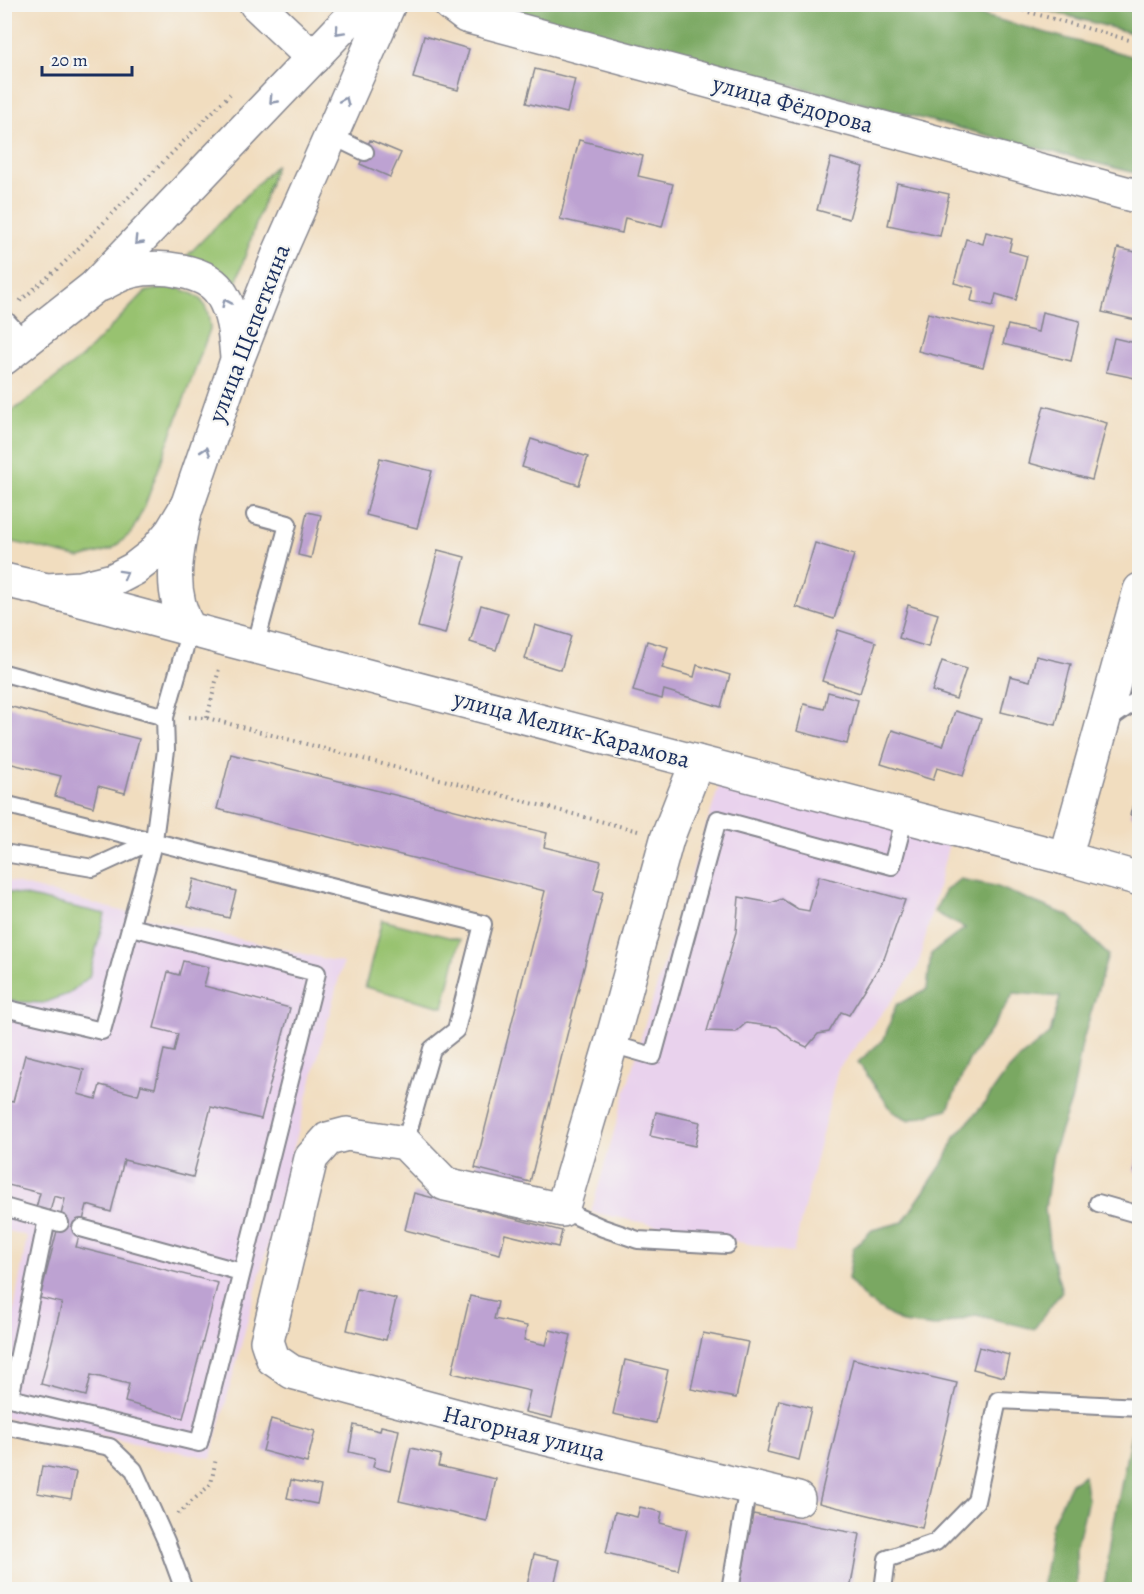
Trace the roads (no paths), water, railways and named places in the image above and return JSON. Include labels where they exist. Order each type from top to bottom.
[{"type":"street","points":[[256,4],[313,58]]},
{"type":"street","points":[[16,350],[94,287],[364,4]]},
{"type":"street","name":"улица Щепеткина","points":[[47,590],[81,588],[113,580],[134,569],[152,555],[172,531],[187,506],[237,360],[280,251],[389,4]]},
{"type":"street","name":"улица Фёдорова","points":[[450,4],[466,16],[1140,197]]},
{"type":"street","points":[[94,287],[130,271],[163,267],[199,275],[221,292],[233,320],[237,360]]},
{"type":"street","points":[[187,506],[179,539],[176,573],[177,599],[181,615],[190,630]]},
{"type":"street","name":"улица Мелик-Карамова","points":[[4,580],[1140,879]]},
{"type":"street","points":[[1065,858],[1140,590]]},
{"type":"street","points":[[405,1143],[445,1184],[561,1210],[611,1044],[667,839],[697,762]]},
{"type":"street","name":"Нагорная улица","points":[[405,1143],[347,1134],[328,1139],[311,1158],[267,1341],[273,1359],[292,1372],[506,1429],[798,1499]]},
{"type":"lane","points":[[330,135],[365,152]]},
{"type":"lane","points":[[9,312],[16,350]]},
{"type":"lane","points":[[255,515],[288,524],[255,647]]},
{"type":"lane","points":[[4,1008],[102,1031],[154,840],[166,750],[165,717],[190,630]]},
{"type":"lane","points":[[4,673],[165,717]]},
{"type":"lane","points":[[1104,723],[1140,698]]},
{"type":"lane","points":[[4,804],[483,924],[456,1030],[432,1049],[405,1143]]},
{"type":"lane","points":[[611,1044],[653,1056],[718,819],[892,866],[905,816]]},
{"type":"lane","points":[[4,853],[93,868],[154,840]]},
{"type":"lane","points":[[4,1207],[53,1221],[10,1398],[199,1443],[317,973],[131,927]]},
{"type":"lane","points":[[1098,1203],[1140,1215]]},
{"type":"lane","points":[[561,1210],[638,1240],[727,1245]]},
{"type":"lane","points":[[81,1228],[241,1272]]},
{"type":"lane","points":[[883,1590],[887,1560],[936,1542],[976,1501],[998,1400],[1140,1407]]},
{"type":"lane","points":[[4,1426],[110,1447],[134,1470],[166,1541],[184,1590]]},
{"type":"lane","points":[[730,1590],[748,1487]]}]
